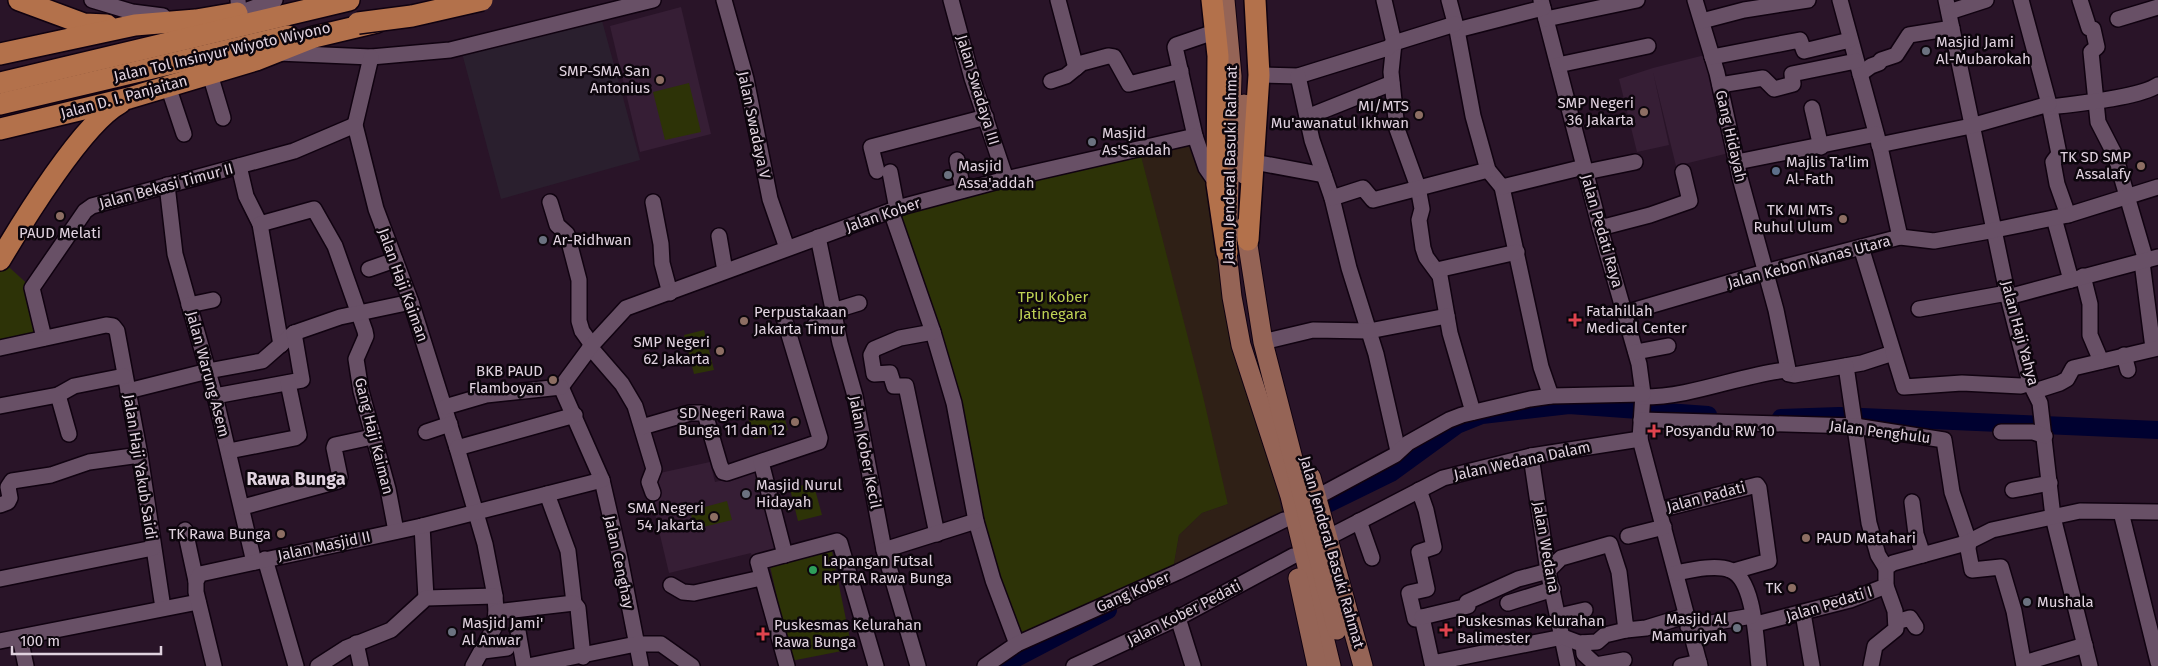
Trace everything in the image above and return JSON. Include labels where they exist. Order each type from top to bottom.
[{"type":"highway","points":[[19,0],[84,24],[135,25],[196,20],[239,7],[299,0]]},
{"type":"highway","name":"Jalan Tol Insinyur Wiyoto Wiyono","points":[[0,83],[348,0]]},
{"type":"highway","name":"Jalan Tol Insinyur Wiyoto Wiyono","points":[[0,104],[277,38],[358,22],[444,0]]},
{"type":"highway","name":"Jalan D. I. Panjaitan","points":[[0,129],[129,98],[275,52],[314,37],[478,0]]},
{"type":"highway","points":[[358,22],[412,16],[482,0]]},
{"type":"highway","points":[[1212,0],[1217,31],[1219,98],[1217,184],[1227,252]]},
{"type":"highway","points":[[1248,240],[1259,75],[1255,0]]},
{"type":"highway","points":[[0,54],[135,25]]},
{"type":"highway","points":[[0,260],[75,149],[102,116],[111,108],[129,98]]},
{"type":"main road","name":"Jalan Jenderal Basuki Rahmat","points":[[1225,0],[1232,76],[1227,252],[1232,297],[1241,345],[1264,416],[1284,521],[1344,666]]},
{"type":"main road","name":"Jalan Jenderal Basuki Rahmat","points":[[1238,0],[1244,58],[1244,209],[1263,342],[1283,413],[1298,438],[1308,500],[1296,553],[1317,666]]},
{"type":"main road","name":"Jalan Jenderal Basuki Rahmat","points":[[1264,416],[1308,500],[1323,535],[1364,666]]},
{"type":"main road","name":"Jalan Jenderal Basuki Rahmat","points":[[1323,535],[1332,638],[1331,666]]},
{"type":"street","points":[[92,0],[116,4],[132,12],[196,20]]},
{"type":"street","points":[[239,7],[275,0]]},
{"type":"street","points":[[275,52],[371,57],[450,50],[653,0]]},
{"type":"street","name":"Jalan Swadaya V","points":[[724,0],[746,79],[770,199],[787,248]]},
{"type":"street","name":"Jalan Swadaya III","points":[[951,0],[972,78],[1006,178]]},
{"type":"street","points":[[1058,0],[1076,68]]},
{"type":"street","points":[[1384,0],[1394,42],[1392,83],[1397,129],[1418,187],[1422,209],[1419,220],[1423,248],[1426,257],[1437,270],[1447,316],[1473,412]]},
{"type":"street","points":[[1449,0],[1473,116],[1488,170],[1502,187],[1541,367],[1551,396]]},
{"type":"street","points":[[1259,75],[1298,76],[1388,48],[1394,42],[1543,9],[1636,0]]},
{"type":"street","name":"Gang Hidayah","points":[[1695,0],[1720,85],[1737,162],[1776,310],[1787,370]]},
{"type":"street","points":[[1702,21],[1768,6],[1808,0]]},
{"type":"street","points":[[1840,0],[1877,140],[1900,237]]},
{"type":"street","points":[[1947,6],[1986,0]]},
{"type":"street","points":[[2021,0],[2049,105],[2059,154],[2053,162],[2061,216],[2077,278],[2090,304],[2090,335],[2101,361]]},
{"type":"street","points":[[1861,247],[1902,385],[1907,388],[1962,383],[2033,387],[2060,383],[2067,379],[2073,368],[2156,348],[2149,260],[2115,155],[2101,130],[2091,51],[2097,47],[2093,29],[2089,28],[2080,0]]},
{"type":"street","name":"Jalan Haji Yahya","points":[[1947,6],[2008,295],[2044,430],[2053,517],[2090,666]]},
{"type":"street","points":[[2118,19],[2158,7]]},
{"type":"street","name":"Jalan Pedati Raya","points":[[1543,9],[1600,228],[1636,352],[1643,397],[1640,439],[1700,664]]},
{"type":"street","points":[[1720,85],[1763,78],[1767,80],[1772,88],[1792,85],[1792,74],[1871,66],[1879,64],[1880,60],[1896,55],[1908,36],[1952,28]]},
{"type":"street","points":[[1217,31],[1176,45],[1175,50],[1195,136],[1206,168],[1217,184]]},
{"type":"street","points":[[1712,57],[1800,40],[1804,51],[1850,40]]},
{"type":"street","points":[[1558,65],[1648,46]]},
{"type":"street","points":[[1050,81],[1066,76],[1082,63],[1108,56],[1114,57],[1129,84],[1181,71]]},
{"type":"street","name":"Jalan Haji Kaiman","points":[[371,57],[356,125],[376,209],[411,302],[445,407],[487,554],[495,596],[494,628],[473,666]]},
{"type":"street","points":[[1298,76],[1307,117],[1332,198],[1349,268],[1369,331],[1398,451]]},
{"type":"street","points":[[212,81],[223,118]]},
{"type":"street","points":[[1307,117],[1392,83]]},
{"type":"street","points":[[1737,162],[1815,148],[1971,126],[2049,105],[2113,99],[2151,89],[2158,85]]},
{"type":"street","points":[[168,86],[184,134]]},
{"type":"street","points":[[1812,108],[1815,148]]},
{"type":"street","points":[[986,117],[871,147],[884,172],[885,209],[933,332],[954,404],[976,521],[993,580],[1017,644]]},
{"type":"street","name":"Jalan Bekasi Timur II","points":[[44,338],[32,288],[84,211],[92,206],[294,150],[356,125]]},
{"type":"street","name":"Jalan Kober","points":[[562,387],[591,346],[626,308],[818,237],[885,209],[1006,178],[1195,136]]},
{"type":"street","points":[[957,160],[963,190]]},
{"type":"street","points":[[1254,162],[1324,175]]},
{"type":"street","points":[[1502,187],[1635,162]]},
{"type":"street","points":[[239,166],[246,196],[260,224],[281,345]]},
{"type":"street","points":[[1332,198],[1363,188],[1374,200],[1488,170]]},
{"type":"street","points":[[1600,228],[1650,215],[1690,201],[1683,172]]},
{"type":"street","name":"Jalan Warung Asem","points":[[167,185],[175,254],[215,396],[243,507],[296,666]]},
{"type":"street","name":"Jalan Kebon Nanas Utara","points":[[1625,313],[1765,272],[1900,237],[1934,241],[1995,230],[2061,216],[2158,187]]},
{"type":"street","points":[[550,202],[557,224],[567,234],[579,280],[578,321],[591,346],[622,384],[635,406],[654,469],[649,482],[653,493]]},
{"type":"street","points":[[653,202],[661,244],[662,263],[670,293]]},
{"type":"street","name":"Gang Haji Kaiman","points":[[260,224],[312,209],[317,211],[335,246],[366,336],[356,359],[372,437],[388,489],[396,531]]},
{"type":"street","points":[[719,236],[725,271]]},
{"type":"street","name":"Jalan Kober Kecil","points":[[818,237],[834,316],[855,396],[884,550],[918,666]]},
{"type":"street","points":[[1437,270],[1517,252]]},
{"type":"street","points":[[369,268],[395,260]]},
{"type":"street","points":[[1919,309],[2008,295],[2149,260]]},
{"type":"street","points":[[189,305],[213,300]]},
{"type":"street","points":[[128,391],[208,371],[262,361],[294,333],[340,317],[411,302]]},
{"type":"street","points":[[815,325],[859,303]]},
{"type":"street","points":[[1263,342],[1313,330],[1369,331],[1447,316]]},
{"type":"street","points":[[642,427],[696,412],[702,413],[706,417],[723,472],[761,462],[821,440],[784,318]]},
{"type":"street","name":"Jalan Haji Yakub Saidi","points":[[44,338],[106,325],[113,326],[117,331],[140,455],[152,548],[164,608]]},
{"type":"street","points":[[845,359],[871,353],[874,349],[900,338],[933,332]]},
{"type":"street","points":[[215,396],[302,379],[294,333]]},
{"type":"street","points":[[0,348],[44,338]]},
{"type":"street","points":[[1636,352],[1668,346]]},
{"type":"street","points":[[871,353],[874,374],[890,373],[894,386],[906,386],[937,534]]},
{"type":"street","points":[[1308,500],[1372,468],[1449,420],[1473,412],[1551,396],[1643,397],[1687,393],[1744,380],[1762,373],[1787,370],[1792,375],[1846,366],[1893,353]]},
{"type":"street","points":[[2124,355],[2128,370]]},
{"type":"street","points":[[1846,366],[1869,523],[1878,555],[1886,568]]},
{"type":"street","points":[[0,406],[58,395],[74,386],[124,376]]},
{"type":"street","points":[[229,451],[295,438],[299,435],[288,383]]},
{"type":"street","points":[[445,407],[486,396],[562,387]]},
{"type":"street","name":"Jalan Cenghay","points":[[562,387],[602,480],[620,558],[641,666]]},
{"type":"street","points":[[58,395],[69,434]]},
{"type":"street","points":[[457,448],[575,415]]},
{"type":"street","name":"Jalan Penghulu","points":[[1641,420],[1854,420],[1944,440],[1952,492],[1969,542],[1968,549],[1973,570],[1996,566],[2002,568],[2014,611],[2024,665]]},
{"type":"street","points":[[426,432],[450,424]]},
{"type":"street","points":[[2001,432],[2044,430]]},
{"type":"street","points":[[243,507],[338,481],[340,477],[334,447],[372,437]]},
{"type":"street","name":"Jalan Wedana Dalam","points":[[1323,535],[1359,522],[1443,478],[1531,456],[1640,439]]},
{"type":"street","points":[[0,505],[8,502],[10,498],[8,487],[12,481],[51,475],[89,462],[140,455]]},
{"type":"street","name":"Jalan Wedana","points":[[1531,456],[1548,571],[1568,666]]},
{"type":"street","points":[[761,462],[785,555]]},
{"type":"street","points":[[475,512],[602,480]]},
{"type":"street","points":[[2013,490],[2050,483]]},
{"type":"street","name":"Jalan Padati","points":[[1659,510],[1754,484],[1760,488],[1768,561],[1734,572]]},
{"type":"street","points":[[1419,490],[1426,510],[1434,548],[1419,552],[1427,589],[1409,593],[1415,619],[1468,606],[1467,602],[1518,579],[1548,571],[1561,558],[1610,544],[1619,572],[1626,630]]},
{"type":"street","points":[[547,494],[568,551],[574,603],[578,608],[583,657]]},
{"type":"street","points":[[1912,502],[1916,534],[1923,555]]},
{"type":"street","name":"Jalan Pedati I","points":[[1584,644],[1597,642],[1605,635],[1626,630],[1687,621],[1754,620],[1803,613],[1850,600],[1886,586],[1886,568],[1893,563],[1969,542],[1992,530],[2080,511],[2158,512]]},
{"type":"street","name":"Jalan Masjid II","points":[[196,581],[200,574],[204,573],[422,526],[475,512]]},
{"type":"street","points":[[2121,512],[2157,653]]},
{"type":"street","points":[[884,550],[976,521]]},
{"type":"street","name":"Gang Kober","points":[[985,666],[1017,644],[1178,572],[1284,521]]},
{"type":"street","points":[[1359,522],[1372,558]]},
{"type":"street","points":[[422,526],[426,598]]},
{"type":"street","points":[[1628,536],[1664,527]]},
{"type":"street","points":[[185,530],[196,581],[198,602],[214,666]]},
{"type":"street","points":[[787,666],[758,562],[839,541],[876,666]]},
{"type":"street","points":[[0,579],[152,548]]},
{"type":"street","name":"Jalan Kober Pedati","points":[[1074,666],[1102,661],[1296,553]]},
{"type":"street","points":[[1676,573],[1727,568],[1744,582],[1754,620],[1758,666]]},
{"type":"street","points":[[671,585],[683,592],[694,593],[761,578]]},
{"type":"street","points":[[1871,666],[1876,646],[1894,632],[1896,622],[1895,611],[1886,586]]},
{"type":"street","points":[[1508,603],[1553,589]]},
{"type":"street","points":[[318,666],[356,644],[391,630],[426,598],[495,596]]},
{"type":"street","points":[[0,641],[198,602]]},
{"type":"street","points":[[496,612],[574,603]]},
{"type":"street","points":[[1559,616],[1585,610]]},
{"type":"street","points":[[1803,613],[1812,666]]},
{"type":"street","points":[[1422,617],[1432,663],[1563,637],[1584,644],[1584,654],[1596,665],[1624,660]]},
{"type":"street","points":[[1178,618],[1193,666]]},
{"type":"street","points":[[1896,622],[1910,618],[1916,627]]},
{"type":"street","points":[[518,631],[524,666]]},
{"type":"street","points":[[20,638],[26,666]]},
{"type":"street","points":[[356,644],[361,666]]},
{"type":"street","points":[[528,666],[583,657],[636,644],[663,644],[692,666]]},
{"type":"street","points":[[2024,665],[2085,645]]},
{"type":"street","points":[[483,651],[507,648]]},
{"type":"street","points":[[1681,666],[1700,664]]},
{"type":"shaded area","name":"SMP-SMA San Antonius","points":[[681,7],[711,134],[640,152],[610,26]]},
{"type":"shaded area","points":[[601,17],[640,160],[501,199],[462,53]]},
{"type":"shaded area","points":[[1709,54],[1733,152],[1676,166],[1653,72],[1669,145],[1637,152],[1619,79]]},
{"type":"shaded area","points":[[1195,136],[1206,168],[1284,520],[1172,575],[1179,535],[1202,513],[1228,504],[1139,148]]},
{"type":"shaded area","name":"SMA Negeri 54 Jakarta","points":[[710,462],[715,482],[762,471],[781,552],[753,559],[751,553],[669,573],[646,476]]},
{"type":"green space","points":[[689,83],[701,132],[665,140],[653,92]]},
{"type":"green space","name":"TPU Kober Jatinegara","points":[[1139,148],[1202,392],[1228,504],[1202,513],[1179,535],[1172,575],[1017,644],[891,211]]},
{"type":"green space","points":[[0,259],[32,288],[44,338],[0,348]]},
{"type":"green space","points":[[704,330],[714,370],[694,374],[684,335]]},
{"type":"green space","points":[[782,408],[788,430],[754,439],[748,417]]},
{"type":"green space","points":[[813,482],[822,515],[798,521],[790,489]]},
{"type":"green space","points":[[727,501],[732,520],[695,529],[690,511]]},
{"type":"green space","points":[[832,551],[852,649],[791,661],[770,566]]},
{"type":"waterway","points":[[1307,514],[1391,473],[1457,425],[1482,415],[1569,405],[1708,415]]},
{"type":"waterway","points":[[1781,418],[1839,416],[2158,430]]},
{"type":"waterway","points":[[1001,666],[1108,610]]},
{"type":"place","name":"Masjid Jami Al-Mubarokah","points":[[1926,51]]},
{"type":"place","name":"SMP-SMA San Antonius","points":[[660,80]]},
{"type":"place","name":"SMP Negeri 36 Jakarta","points":[[1644,112]]},
{"type":"place","name":"MI/MTS Mu'awanatul Ikhwan","points":[[1419,115]]},
{"type":"place","name":"Masjid As'Saadah","points":[[1092,142]]},
{"type":"place","name":"TK SD SMP Assalafy","points":[[2141,166]]},
{"type":"place","name":"Majlis Ta'lim Al-Fath","points":[[1776,171]]},
{"type":"place","name":"Masjid Assa'addah","points":[[948,175]]},
{"type":"place","name":"PAUD Melati","points":[[60,216]]},
{"type":"place","name":"TK MI MTs Ruhul Ulum","points":[[1843,219]]},
{"type":"place","name":"Ar-Ridhwan","points":[[543,240]]},
{"type":"place","name":"Fatahillah Medical Center","points":[[1575,320]]},
{"type":"place","name":"Perpustakaan Jakarta Timur","points":[[744,321]]},
{"type":"place","name":"SMP Negeri 62 Jakarta","points":[[720,351]]},
{"type":"place","name":"BKB PAUD Flamboyan","points":[[553,380]]},
{"type":"place","name":"SD Negeri Rawa Bunga 11 dan 12","points":[[795,422]]},
{"type":"place","name":"Posyandu RW 10","points":[[1654,431]]},
{"type":"place","name":"Masjid Nurul Hidayah","points":[[746,494]]},
{"type":"place","name":"SMA Negeri 54 Jakarta","points":[[714,517]]},
{"type":"place","name":"TK Rawa Bunga","points":[[281,534]]},
{"type":"place","name":"PAUD Matahari","points":[[1806,538]]},
{"type":"place","name":"Lapangan Futsal RPTRA Rawa Bunga","points":[[813,570]]},
{"type":"place","name":"TK","points":[[1792,588]]},
{"type":"place","name":"Mushala","points":[[2027,602]]},
{"type":"place","name":"Masjid Al Mamuriyah","points":[[1737,628]]},
{"type":"place","name":"Puskesmas Kelurahan Balimester","points":[[1446,630]]},
{"type":"place","name":"Masjid Jami' Al Anwar","points":[[452,632]]},
{"type":"place","name":"Puskesmas Kelurahan Rawa Bunga","points":[[763,634]]},
{"type":"district","name":"Rawa Bunga","points":[[296,479]]}]
